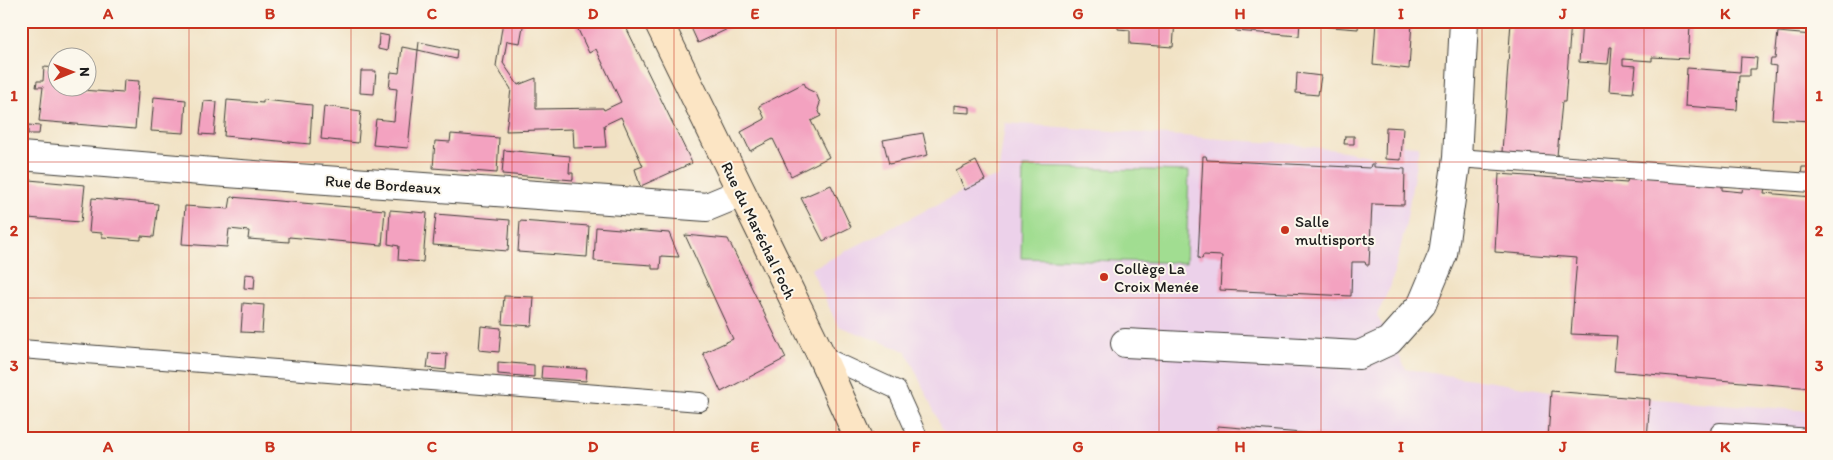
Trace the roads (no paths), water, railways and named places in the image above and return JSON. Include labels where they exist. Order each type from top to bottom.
[{"type":"main road","name":"Rue du Maréchal Foch","points":[[658,21],[821,355],[859,439]]},
{"type":"street","points":[[1125,343],[1359,355],[1389,341],[1422,304],[1443,254],[1457,158],[1464,21]]},
{"type":"street","name":"Rue de Bordeaux","points":[[21,156],[213,172],[707,207],[742,193]]},
{"type":"lane","points":[[1457,158],[1812,184]]},
{"type":"lane","points":[[21,349],[700,402]]},
{"type":"lane","points":[[821,355],[897,390],[919,439]]},
{"type":"lane","points":[[1720,432],[1812,438]]},
{"type":"place","name":"Salle multisports","points":[[1285,230]]},
{"type":"place","name":"Collège La Croix Menée","points":[[1104,277]]}]
